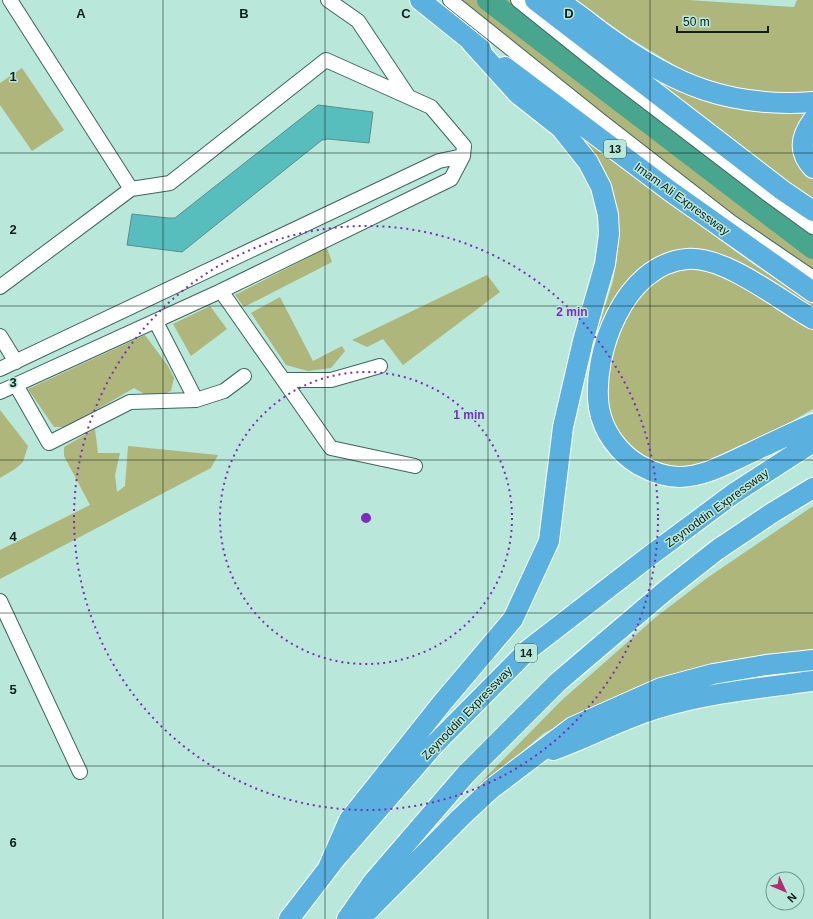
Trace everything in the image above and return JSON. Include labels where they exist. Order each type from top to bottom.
[{"type":"highway","name":"Imam Ali Expressway","points":[[420,0],[471,42],[560,107],[670,191],[813,292]]},
{"type":"highway","points":[[534,0],[782,190],[813,211]]},
{"type":"highway","points":[[556,0],[567,6],[608,38],[652,67],[692,86],[746,100],[793,103],[813,102]]},
{"type":"highway","points":[[328,868],[349,820],[442,703],[513,619],[523,598],[549,541],[562,428],[583,341],[605,264],[609,234],[608,215],[601,187],[588,162],[561,128],[518,94],[471,42]]},
{"type":"highway","points":[[813,120],[806,129],[802,145],[808,163],[813,168]]},
{"type":"highway","points":[[813,318],[745,276],[726,267],[701,259],[686,259],[670,263],[656,269],[641,279],[616,314],[603,354],[598,391],[599,409],[604,423],[610,437],[621,452],[648,470],[663,476],[680,477],[711,471],[813,424]]},
{"type":"highway","name":"Zeynoddin Expressway","points":[[289,919],[328,868],[435,744],[528,650],[646,558],[733,494],[813,442]]},
{"type":"highway","points":[[347,919],[373,882],[466,774],[558,682],[665,591],[717,550],[772,513],[813,488]]},
{"type":"highway","points":[[360,919],[460,818],[491,789],[574,727],[661,688],[713,674],[766,665],[813,660]]},
{"type":"highway","points":[[531,759],[638,716],[674,704],[722,694],[813,681]]},
{"type":"lane","points":[[10,0],[131,189]]},
{"type":"lane","points":[[328,0],[358,21],[408,97]]},
{"type":"lane","points":[[450,0],[601,121],[731,222],[813,278]]},
{"type":"lane","points":[[518,0],[609,73],[766,194],[813,227]]},
{"type":"lane","points":[[0,287],[131,189],[170,184],[326,60],[431,106],[464,146],[464,156],[451,179],[156,322],[0,392]]},
{"type":"lane","points":[[0,369],[438,161],[464,156]]},
{"type":"lane","points":[[221,291],[332,448],[415,466]]},
{"type":"lane","points":[[156,322],[196,400]]},
{"type":"lane","points":[[78,332],[88,352]]},
{"type":"lane","points":[[0,336],[16,362]]},
{"type":"lane","points":[[284,380],[331,380],[380,366]]},
{"type":"lane","points":[[16,385],[49,443],[130,402],[196,400],[224,391],[244,376]]},
{"type":"lane","points":[[0,601],[80,772]]},
{"type":"green space","points":[[455,0],[513,0],[813,229],[813,274],[768,244]]},
{"type":"green space","points":[[575,0],[688,0],[794,7],[797,0],[813,0],[813,93],[796,96],[733,87],[689,74],[628,37]]},
{"type":"green space","points":[[614,48],[637,63],[813,109],[813,202],[771,172]]},
{"type":"green space","points":[[22,68],[64,130],[32,151],[0,105],[0,83]]},
{"type":"green space","points":[[506,73],[720,240],[813,304],[813,313],[703,254],[615,301],[598,329],[613,281],[617,258],[618,239],[614,202]]},
{"type":"green space","points":[[327,248],[332,262],[244,307],[235,295]]},
{"type":"green space","points":[[682,266],[728,274],[813,323],[813,409],[770,434],[703,467],[658,468],[617,438],[604,403],[611,344],[639,291]]},
{"type":"green space","points":[[487,275],[500,292],[403,365],[383,339],[367,347],[352,340]]},
{"type":"green space","points":[[280,297],[313,361],[342,346],[345,351],[331,368],[308,371],[286,365],[251,313]]},
{"type":"green space","points":[[210,306],[227,329],[191,356],[173,324]]},
{"type":"green space","points":[[145,335],[168,366],[174,378],[171,391],[153,399],[134,388],[67,427],[54,427],[28,389]]},
{"type":"green space","points":[[0,410],[28,446],[23,462],[0,478]]},
{"type":"green space","points":[[95,429],[98,453],[120,453],[115,475],[117,492],[125,486],[128,446],[218,455],[211,468],[0,579],[0,550],[90,505],[64,456],[64,447]]},
{"type":"green space","points":[[813,506],[813,656],[572,720],[544,733],[503,768],[413,854],[562,700],[656,617],[707,578]]},
{"type":"building","points":[[318,105],[373,112],[369,143],[328,139],[322,140],[182,252],[127,245],[132,214],[175,218]]},
{"type":"waterway","points":[[488,0],[813,248]]}]
